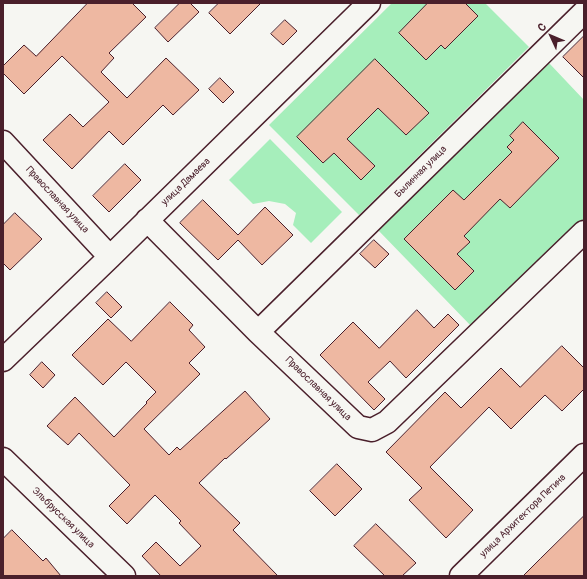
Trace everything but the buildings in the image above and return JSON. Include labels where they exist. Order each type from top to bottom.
[{"type":"street","name":"улица Дамаева","points":[[3,360],[369,3]]},
{"type":"street","name":"Былинная улица","points":[[258,332],[584,12]]},
{"type":"street","name":"Православная улица","points":[[3,142],[110,257]]},
{"type":"street","name":"Православная улица","points":[[147,220],[258,332],[358,427],[372,430],[386,422],[584,232]]},
{"type":"street","name":"улица Архитектора Петина","points":[[461,576],[584,456]]},
{"type":"street","name":"Эльбрусская улица","points":[[3,459],[117,574]]},
{"type":"green space","points":[[392,3],[485,3],[529,47],[359,215],[269,125]]},
{"type":"green space","points":[[549,63],[584,100],[584,222],[473,328],[377,229]]},
{"type":"green space","points":[[270,139],[342,212],[311,243],[293,225],[296,213],[285,204],[269,201],[253,204],[229,180]]}]
